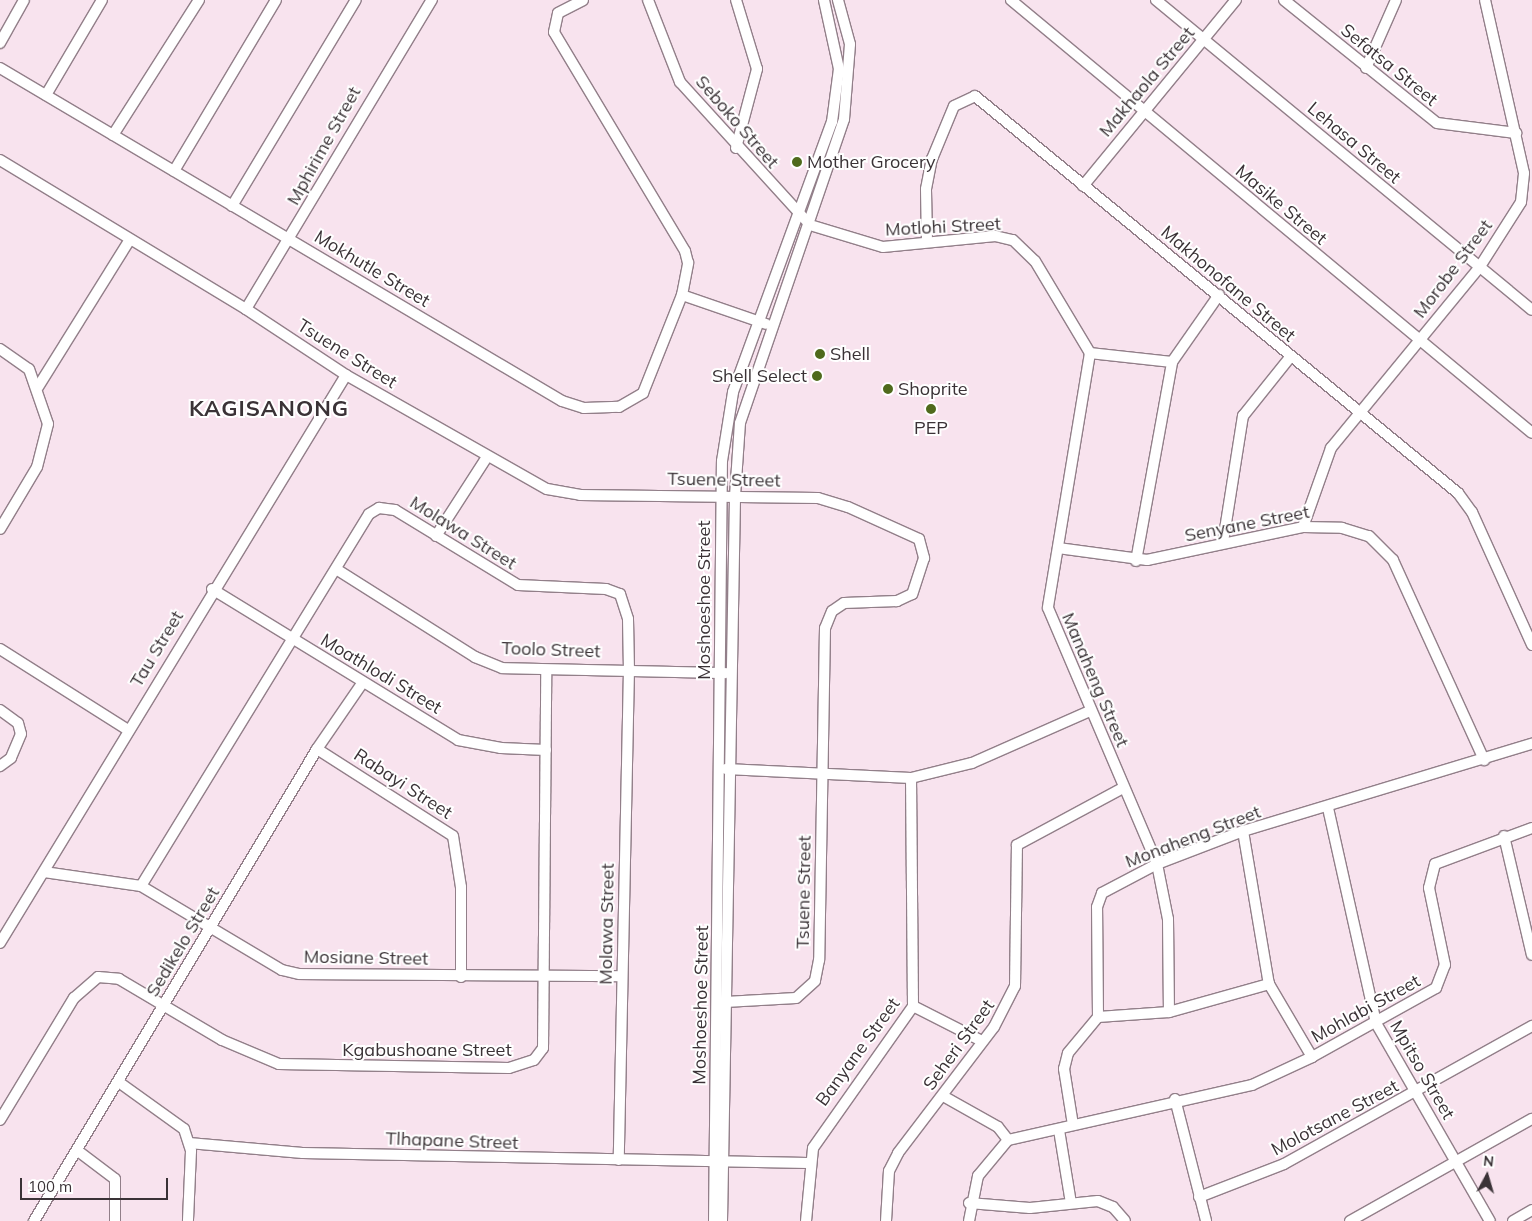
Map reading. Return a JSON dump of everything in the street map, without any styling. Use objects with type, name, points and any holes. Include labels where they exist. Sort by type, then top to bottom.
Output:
[{"type":"street","points":[[0,42],[24,0]]},
{"type":"street","points":[[46,95],[102,0]]},
{"type":"street","points":[[113,135],[199,0]]},
{"type":"street","points":[[174,171],[276,0]]},
{"type":"street","points":[[232,206],[356,0]]},
{"type":"street","name":"Mphirime Street","points":[[246,308],[290,240],[375,88],[432,0]]},
{"type":"street","name":"Mokhutle Street","points":[[0,68],[562,401],[584,408],[619,407],[643,394],[682,295],[688,274],[685,251],[554,32],[558,13],[583,0]]},
{"type":"street","name":"Seboko Street","points":[[648,0],[680,82],[736,148],[810,225]]},
{"type":"street","points":[[736,0],[757,69],[736,148]]},
{"type":"street","name":"Moshoeshoe Street","points":[[722,1221],[720,1160],[720,496],[728,407],[799,214],[838,91],[837,49],[824,0]]},
{"type":"street","name":"Moshoeshoe Street","points":[[714,1221],[720,1160],[731,770],[735,496],[740,423],[810,225],[849,92],[850,44],[838,0]]},
{"type":"street","name":"Masike Street","points":[[1011,0],[1143,112],[1532,433]]},
{"type":"street","name":"Lehasa Street","points":[[1156,0],[1532,310]]},
{"type":"street","name":"Makhaola Street","points":[[1083,186],[1236,0]]},
{"type":"street","name":"Sefatsa Street","points":[[1284,0],[1366,68],[1437,123],[1516,133]]},
{"type":"street","points":[[1366,68],[1396,0]]},
{"type":"street","name":"Morobe Street","points":[[1303,528],[1324,463],[1360,415],[1479,268],[1523,195],[1524,173],[1485,0]]},
{"type":"street","name":"Makhonofane Street","points":[[928,242],[926,188],[932,159],[945,121],[967,97],[978,98],[1465,500],[1532,645]]},
{"type":"street","name":"Tsuene Street","points":[[0,160],[246,308],[346,375],[528,481],[561,493],[818,498],[848,507],[923,544],[924,558],[912,594],[897,601],[852,600],[832,611],[827,619],[819,960],[815,981],[796,998],[725,1002]]},
{"type":"street","name":"Motlohi Street","points":[[810,225],[875,247],[995,236],[1019,244],[1035,261],[1090,353]]},
{"type":"street","points":[[38,387],[130,239]]},
{"type":"street","points":[[682,295],[774,326]]},
{"type":"street","points":[[1136,561],[1172,362],[1219,295]]},
{"type":"street","points":[[0,348],[29,369],[38,387],[48,424],[45,446],[0,529]]},
{"type":"street","points":[[1090,353],[1172,362]]},
{"type":"street","name":"Manaheng Street","points":[[1090,353],[1048,608],[1090,711],[1157,864],[1168,926],[1169,1012]]},
{"type":"street","points":[[1223,542],[1243,416],[1291,356]]},
{"type":"street","name":"Tau Street","points":[[0,943],[212,589],[346,375]]},
{"type":"street","points":[[436,536],[487,457]]},
{"type":"street","name":"Molawa Street","points":[[141,886],[369,514],[379,508],[395,510],[518,586],[606,589],[620,594],[628,619],[628,669],[619,1160]]},
{"type":"street","name":"Senyane Street","points":[[1058,548],[1136,561],[1223,542],[1303,528],[1355,530],[1369,536],[1394,560],[1484,760]]},
{"type":"street","name":"Toolo Street","points":[[336,569],[475,657],[502,668],[546,670],[628,669],[732,673]]},
{"type":"street","name":"Moathlodi Street","points":[[212,589],[293,640],[470,744],[546,750]]},
{"type":"street","points":[[0,649],[128,730]]},
{"type":"street","name":"Kgabushoane Street","points":[[0,1120],[74,998],[98,977],[119,979],[222,1040],[279,1064],[509,1068],[526,1065],[543,1048],[542,976],[546,670]]},
{"type":"street","name":"Sedikelo Street","points":[[34,1221],[120,1083],[163,1005],[317,749],[363,682]]},
{"type":"street","points":[[0,710],[18,723],[21,734],[10,758],[0,766]]},
{"type":"street","points":[[720,768],[731,770],[823,771],[911,778],[972,763],[1090,711]]},
{"type":"street","name":"Monaheng Street","points":[[1098,1017],[1099,899],[1109,888],[1157,864],[1244,832],[1328,808],[1532,744]]},
{"type":"street","name":"Rabayi Street","points":[[317,749],[453,836],[461,887],[461,977]]},
{"type":"street","name":"Banyane Street","points":[[806,1221],[808,1163],[826,1123],[913,1006],[911,778]]},
{"type":"street","name":"Seheri Street","points":[[886,1221],[893,1161],[943,1096],[980,1040],[1005,1012],[1015,986],[1017,845],[1123,788]]},
{"type":"street","name":"Mpitso Street","points":[[1328,808],[1376,1023],[1490,1221]]},
{"type":"street","name":"Mohlabi Street","points":[[1008,1140],[1059,1130],[1175,1099],[1252,1084],[1312,1057],[1436,988],[1442,978],[1444,952],[1429,888],[1435,864],[1504,836],[1532,828]]},
{"type":"street","points":[[1244,832],[1269,984],[1312,1057]]},
{"type":"street","points":[[1504,836],[1532,955]]},
{"type":"street","name":"Mosiane Street","points":[[44,872],[141,886],[282,970],[300,974],[461,977],[622,976]]},
{"type":"street","points":[[1073,1125],[1064,1084],[1066,1061],[1098,1017],[1169,1012],[1269,984]]},
{"type":"street","points":[[913,1006],[980,1040]]},
{"type":"street","name":"Molotsane Street","points":[[1199,1197],[1284,1164],[1416,1093],[1532,1026]]},
{"type":"street","points":[[120,1083],[184,1129],[189,1143],[188,1221]]},
{"type":"street","points":[[943,1096],[998,1127],[1008,1140],[978,1176],[970,1203],[969,1221]]},
{"type":"street","points":[[1175,1099],[1206,1221]]},
{"type":"street","points":[[1350,1221],[1532,1119]]},
{"type":"street","points":[[1059,1130],[1071,1203]]},
{"type":"street","name":"Tlhapane Street","points":[[189,1143],[303,1153],[808,1163]]},
{"type":"street","points":[[78,1151],[115,1179],[115,1221]]},
{"type":"street","points":[[970,1203],[1030,1208],[1071,1203],[1104,1203],[1125,1221]]},
{"type":"street","points":[[1513,1221],[1532,1210]]},
{"type":"place","name":"Mother Grocery","points":[[797,162]]},
{"type":"place","name":"Shell","points":[[820,354]]},
{"type":"place","name":"Shell Select","points":[[817,376]]},
{"type":"place","name":"Shoprite","points":[[888,389]]},
{"type":"place","name":"PEP","points":[[931,409]]},
{"type":"district","name":"KAGISANONG","points":[[269,409]]}]
